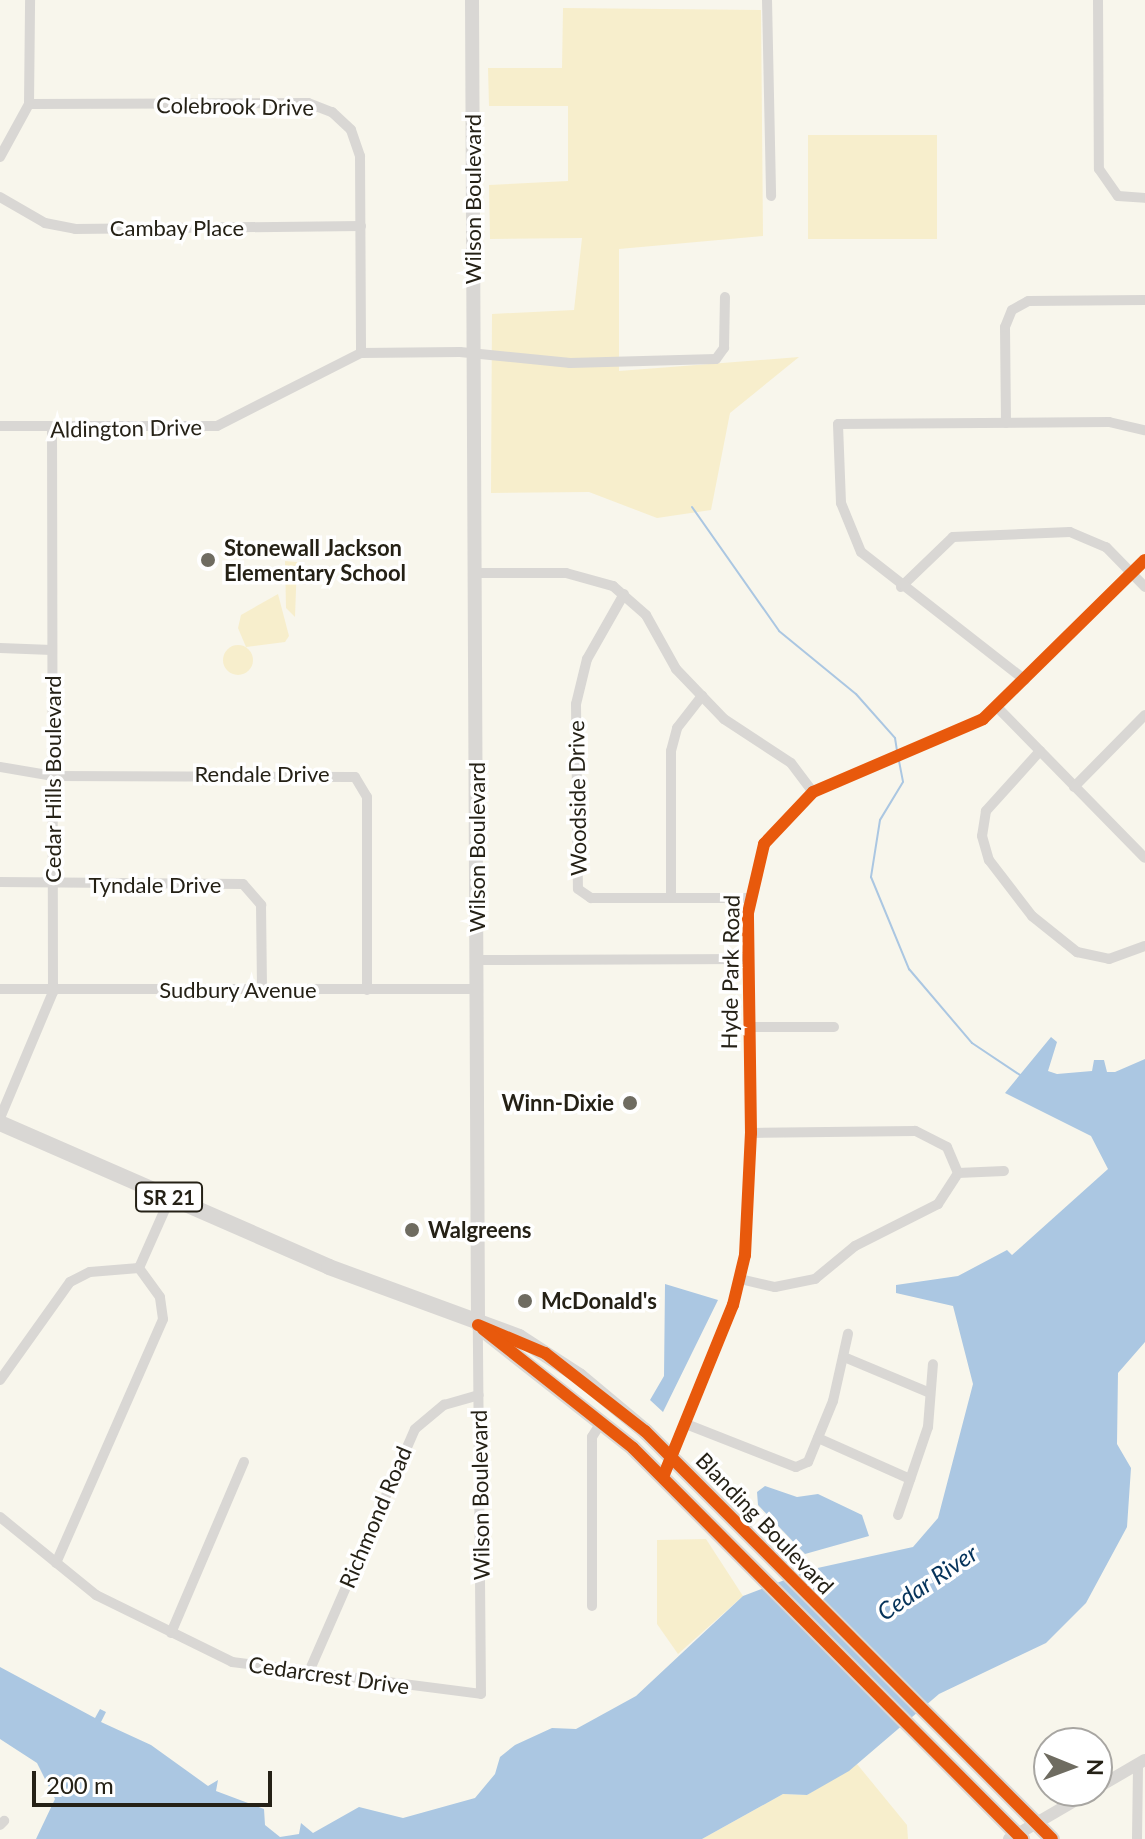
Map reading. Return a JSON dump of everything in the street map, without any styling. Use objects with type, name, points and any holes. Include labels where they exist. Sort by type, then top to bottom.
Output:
[{"type":"main road","name":"Wilson Boulevard","points":[[472,0],[478,1325]]},
{"type":"main road","name":"Blanding Boulevard","points":[[0,1120],[170,1198],[478,1325],[519,1337],[557,1360],[672,1457],[926,1716],[1052,1839]]},
{"type":"main road","name":"Blanding Boulevard","points":[[478,1325],[602,1421],[663,1477],[1016,1837]]},
{"type":"street","points":[[0,157],[29,104],[30,0]]},
{"type":"street","points":[[767,0],[771,196]]},
{"type":"street","points":[[1098,0],[1099,169],[1118,196],[1145,198]]},
{"type":"street","name":"Colebrook Drive","points":[[29,104],[321,106],[342,119],[357,143],[361,226],[361,353]]},
{"type":"street","name":"Cambay Place","points":[[0,197],[45,223],[75,229],[361,226]]},
{"type":"street","name":"Aldington Drive","points":[[0,426],[52,429],[217,426],[361,353],[474,354],[570,363],[716,359],[724,348],[725,297]]},
{"type":"street","points":[[1006,423],[1005,327],[1012,310],[1028,301],[1145,300]]},
{"type":"street","points":[[1025,680],[972,633],[901,587],[861,552],[845,519],[838,424],[1109,422],[1145,430]]},
{"type":"street","name":"Cedar Hills Boulevard","points":[[0,1120],[53,992],[52,429]]},
{"type":"street","points":[[901,587],[940,544],[973,532],[1080,534],[1106,547],[1145,587]]},
{"type":"street","name":"Hyde Park Road","points":[[663,1477],[740,1279],[751,1133],[749,898],[773,829],[813,792],[921,747],[997,707],[1145,560]]},
{"type":"street","points":[[475,573],[578,575],[624,594],[702,696],[739,731],[791,763],[813,792]]},
{"type":"street","name":"Woodside Drive","points":[[624,594],[592,647],[578,694],[576,882],[591,898],[749,898]]},
{"type":"street","points":[[0,648],[52,650]]},
{"type":"street","points":[[671,897],[671,751],[677,728],[702,696]]},
{"type":"street","points":[[997,707],[1145,858]]},
{"type":"street","points":[[1074,787],[1145,715]]},
{"type":"street","points":[[1040,751],[986,811],[982,836],[989,860],[1032,916],[1077,952],[1109,959],[1145,946]]},
{"type":"street","name":"Rendale Drive","points":[[0,767],[53,776],[355,777],[367,797],[367,990]]},
{"type":"street","name":"Tyndale Drive","points":[[0,882],[251,887],[261,905],[262,990]]},
{"type":"street","points":[[477,960],[748,959]]},
{"type":"street","name":"Sudbury Avenue","points":[[0,989],[53,992],[477,989]]},
{"type":"street","points":[[749,1027],[834,1027]]},
{"type":"street","points":[[751,1133],[915,1131],[947,1147],[958,1173]]},
{"type":"street","points":[[958,1173],[1004,1171]]},
{"type":"street","points":[[740,1279],[775,1287],[815,1279],[855,1246],[938,1204],[958,1173]]},
{"type":"street","points":[[139,1268],[170,1198]]},
{"type":"street","points":[[0,1380],[70,1282],[90,1272],[139,1268]]},
{"type":"street","points":[[56,1563],[163,1319],[160,1297],[139,1268]]},
{"type":"street","name":"Wilson Boulevard","points":[[478,1325],[481,1694]]},
{"type":"street","points":[[686,1424],[796,1467],[808,1462],[844,1357],[848,1334]]},
{"type":"street","points":[[844,1357],[930,1393]]},
{"type":"street","points":[[898,1515],[928,1427],[933,1364]]},
{"type":"street","name":"Richmond Road","points":[[308,1674],[415,1429],[444,1405],[479,1395]]},
{"type":"street","points":[[592,1606],[592,1437],[602,1421]]},
{"type":"street","points":[[818,1438],[910,1479]]},
{"type":"street","points":[[171,1633],[244,1462]]},
{"type":"street","name":"Cedarcrest Drive","points":[[0,1517],[96,1595],[232,1662],[481,1694]]},
{"type":"street","points":[[1016,1837],[1034,1823],[1142,1763]]},
{"type":"street","points":[[1137,1839],[1142,1763]]},
{"type":"shaded area","points":[[563,8],[761,10],[763,236],[619,249],[619,371],[799,357],[730,413],[711,510],[657,518],[589,492],[491,493],[492,314],[574,310],[582,238],[490,239],[489,185],[568,181],[568,106],[489,106],[488,68],[562,68]]},
{"type":"shaded area","points":[[808,135],[937,135],[937,239],[808,239]]},
{"type":"shaded area","points":[[285,561],[297,562],[295,617],[286,608]]},
{"type":"shaded area","points":[[278,594],[289,636],[285,642],[246,647],[238,628],[241,615]]},
{"type":"shaded area","points":[[238,645],[249,649],[253,660],[249,671],[238,675],[227,671],[223,660],[227,649]]},
{"type":"shaded area","points":[[706,1539],[743,1596],[678,1654],[657,1624],[657,1540]]},
{"type":"shaded area","points":[[857,1764],[907,1825],[908,1839],[702,1839],[783,1794],[807,1795]]},
{"type":"water","name":"Cedar River","points":[[1051,1037],[1057,1042],[1048,1071],[1057,1074],[1092,1071],[1094,1060],[1104,1060],[1107,1072],[1115,1072],[1145,1059],[1145,1342],[1118,1373],[1117,1444],[1131,1468],[1127,1527],[1086,1603],[1046,1643],[939,1694],[849,1771],[807,1795],[783,1794],[702,1839],[36,1839],[55,1799],[37,1763],[0,1739],[0,1667],[95,1718],[100,1709],[106,1712],[101,1722],[151,1745],[208,1786],[218,1780],[216,1791],[264,1809],[265,1825],[280,1837],[299,1834],[301,1823],[313,1833],[359,1807],[403,1818],[475,1798],[495,1774],[500,1757],[515,1745],[552,1728],[576,1729],[636,1696],[743,1596],[813,1569],[913,1547],[938,1518],[973,1384],[953,1306],[896,1293],[896,1285],[958,1276],[1007,1250],[1012,1255],[1108,1169],[1091,1136],[1005,1093]]},
{"type":"water","points":[[665,1284],[718,1300],[663,1412],[650,1400],[664,1376]]},
{"type":"water","points":[[765,1486],[797,1497],[818,1494],[862,1515],[869,1536],[805,1554],[758,1505],[757,1492]]},
{"type":"waterway","points":[[692,507],[779,631],[856,694],[895,738],[897,751]]},
{"type":"waterway","points":[[899,761],[903,782],[880,820],[871,877],[909,969],[972,1043],[1020,1075]]},
{"type":"cycle path","points":[[663,1477],[733,1305],[745,1255],[751,1133],[748,913],[764,844],[813,792],[983,719],[1145,560]]},
{"type":"cycle path","points":[[478,1325],[545,1353],[645,1431],[1052,1839]]},
{"type":"cycle path","points":[[483,1329],[633,1448],[1022,1839]]},
{"type":"place","name":"Stonewall Jackson Elementary School","points":[[208,560]]},
{"type":"place","name":"Winn-Dixie","points":[[630,1103]]},
{"type":"place","name":"Walgreens","points":[[412,1230]]},
{"type":"place","name":"McDonald's","points":[[525,1301]]}]
